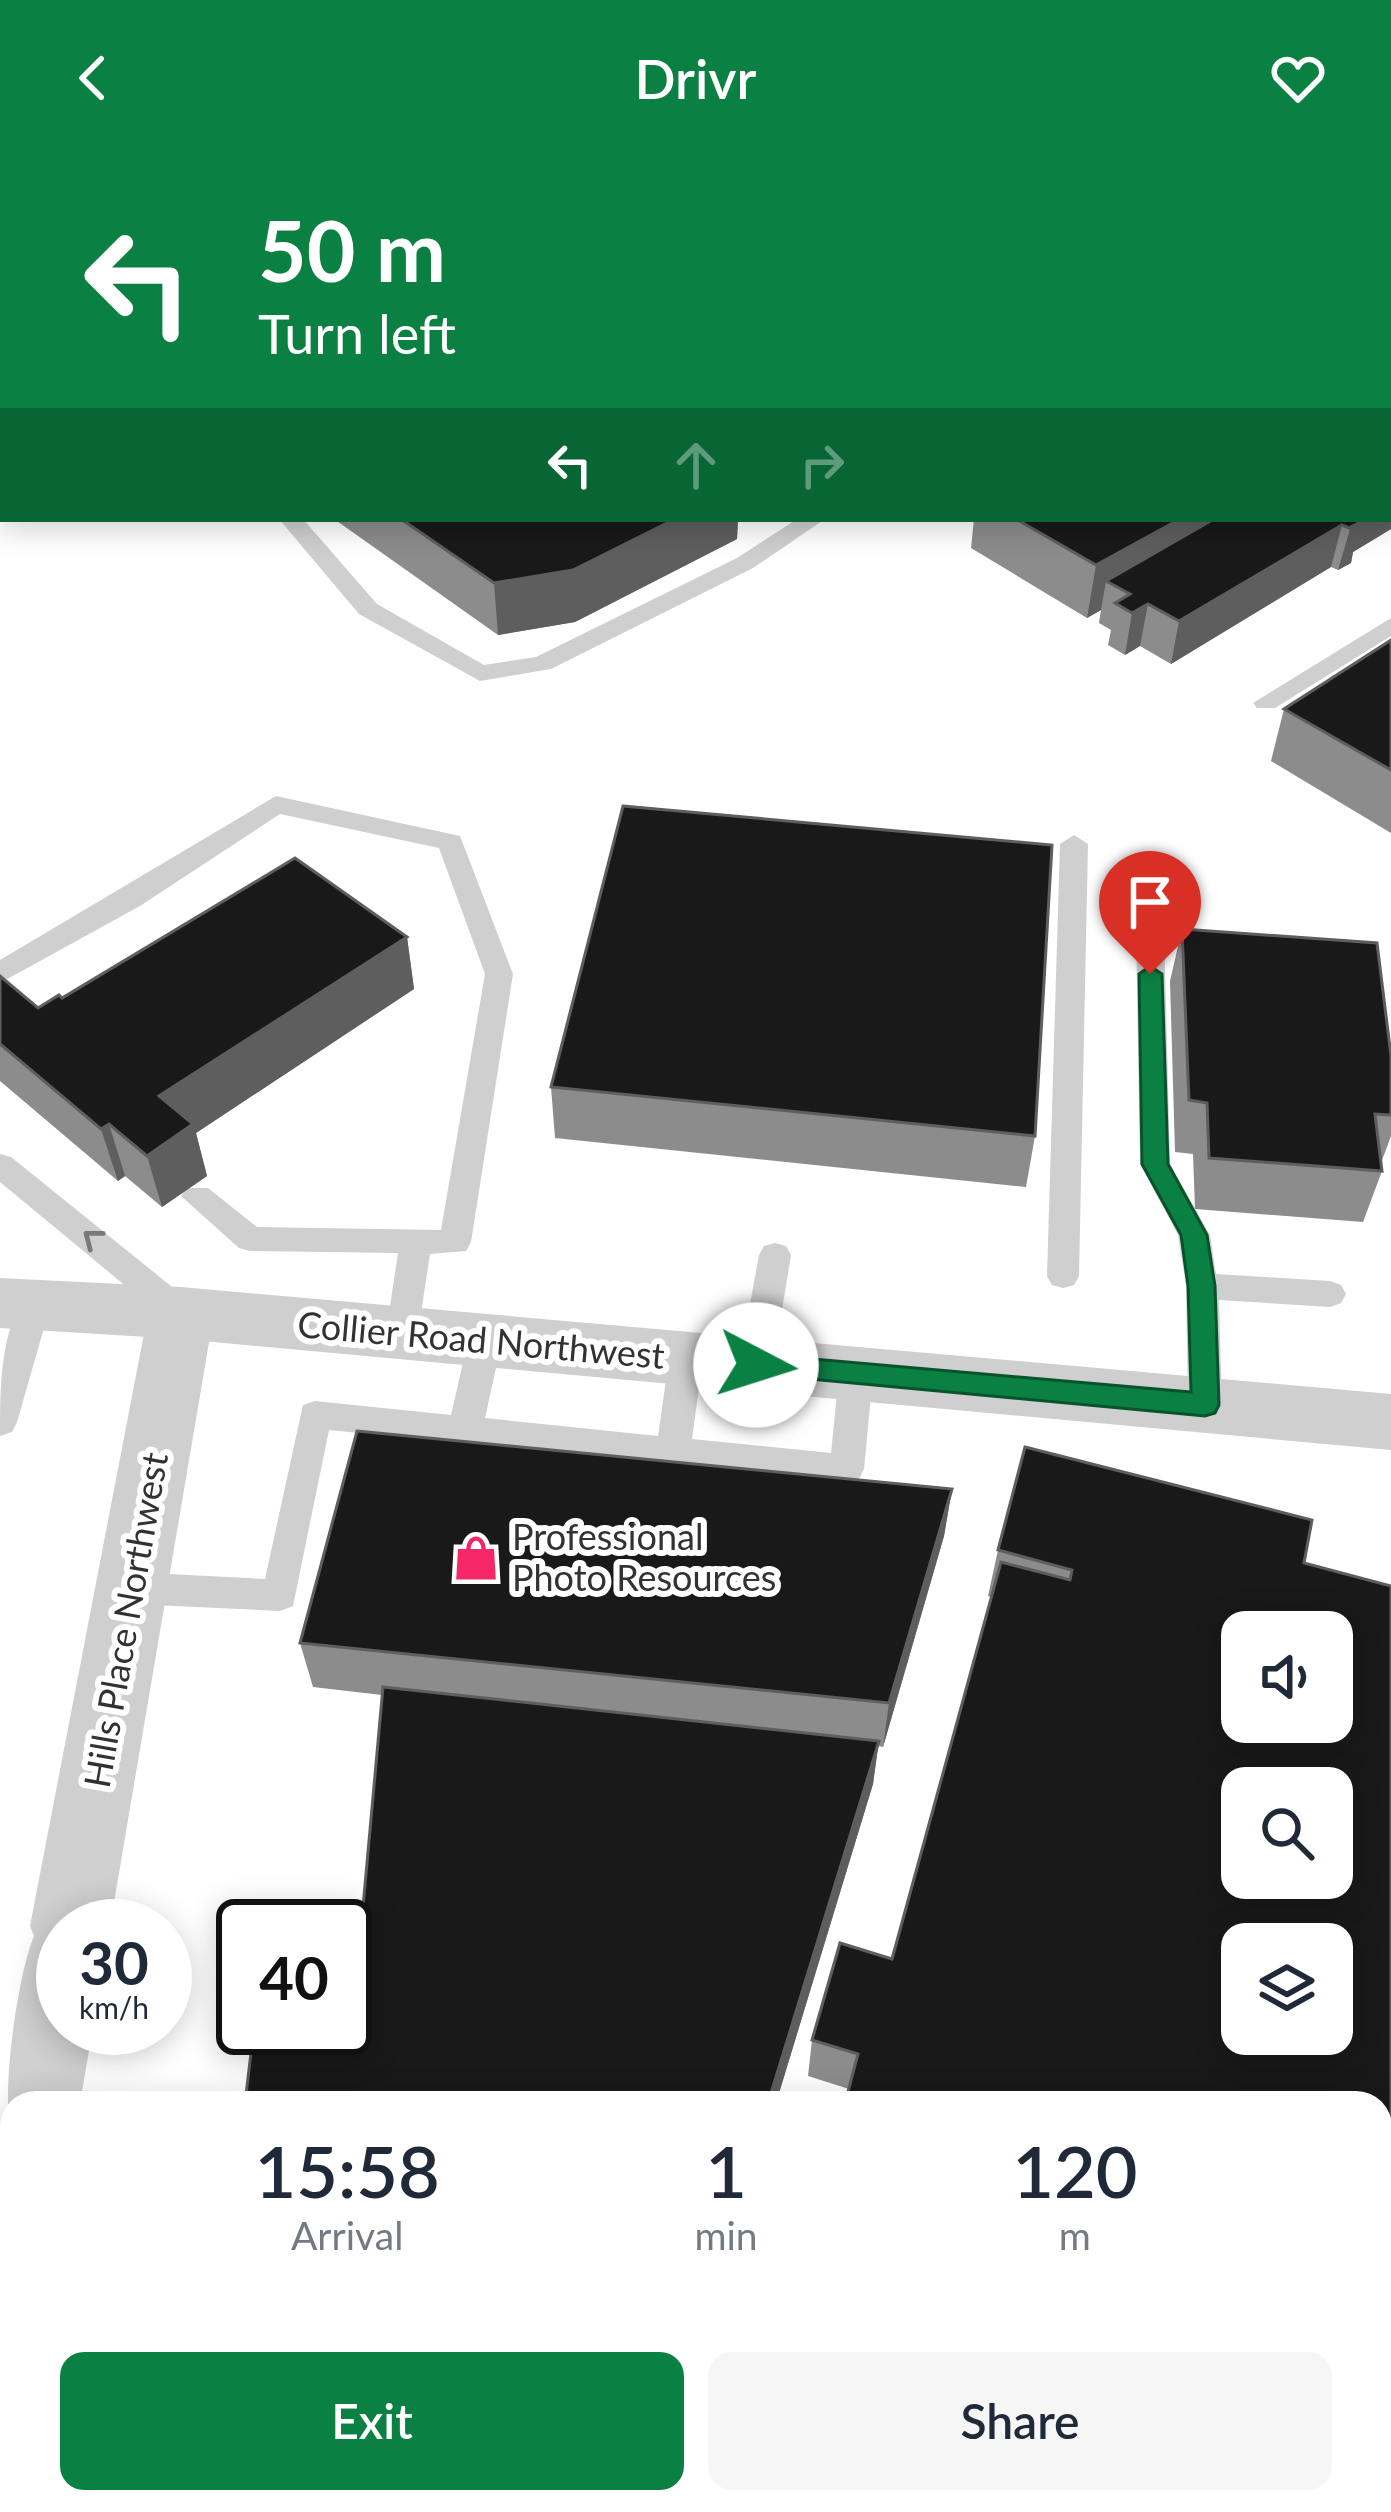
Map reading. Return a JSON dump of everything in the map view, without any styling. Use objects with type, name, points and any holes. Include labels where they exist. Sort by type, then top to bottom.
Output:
[{"type":"street","name":"Collier Road Northwest","points":[[17,1305],[181,1313],[1391,1422]]},
{"type":"street","name":"Hills Place Northwest","points":[[75,1899],[181,1313]]},
{"type":"street","points":[[26,2091],[36,2055]]},
{"type":"lane","points":[[294,522],[368,609],[480,673],[542,664],[745,563],[808,522]]},
{"type":"lane","points":[[1266,703],[1391,625]]},
{"type":"lane","points":[[0,973],[130,899],[276,805],[450,842],[499,974],[455,1242],[250,1239],[197,1196]]},
{"type":"lane","points":[[1063,1276],[1073,844]]},
{"type":"lane","points":[[1150,927],[1155,1164],[1194,1235],[1202,1286],[1205,1405]]},
{"type":"lane","points":[[0,1166],[181,1313]]},
{"type":"lane","points":[[402,1333],[416,1242]]},
{"type":"lane","points":[[756,1365],[775,1255]]},
{"type":"lane","points":[[1202,1286],[1330,1294]]},
{"type":"lane","points":[[0,1422],[17,1305]]},
{"type":"lane","points":[[465,1430],[485,1341]]},
{"type":"lane","points":[[673,1451],[686,1359]]},
{"type":"lane","points":[[131,1588],[280,1594],[315,1415],[847,1469],[856,1374]]},
{"type":"building","points":[[405,522],[669,522],[573,570],[494,583]]},
{"type":"building","points":[[1021,522],[1175,522],[1096,565]]},
{"type":"building","points":[[1209,522],[1360,522],[1349,528],[1342,525],[1179,621],[1148,604],[1132,613],[1115,603],[1130,594],[1106,581]]},
{"type":"building","points":[[1391,640],[1391,770],[1284,709]]},
{"type":"building","points":[[623,806],[1052,845],[1035,1136],[551,1087]]},
{"type":"building","points":[[295,858],[407,937],[159,1096],[193,1124],[147,1156],[109,1124],[101,1129],[0,1044],[0,976],[38,1008]]},
{"type":"building","points":[[1182,929],[1377,943],[1391,1056],[1391,1115],[1375,1114],[1382,1171],[1209,1158],[1207,1103],[1189,1100]]},
{"type":"building","points":[[357,1431],[952,1489],[889,1703],[300,1643]]},
{"type":"building","points":[[1025,1447],[1312,1520],[1304,1563],[1391,1586],[1391,2091],[848,2091],[858,2054],[812,2040],[840,1943],[892,1959],[1001,1562],[1070,1580],[1072,1570],[998,1550]]},
{"type":"building","points":[[383,1687],[879,1741],[772,2091],[246,2091],[251,2055],[372,2055],[372,1899],[364,1899]]},
{"type":"place","name":"Professional Photo Resources","points":[[476,1558]]},
{"type":"route","points":[[756,1365],[1205,1405],[1202,1286],[1194,1235],[1155,1164],[1150,974]]}]
